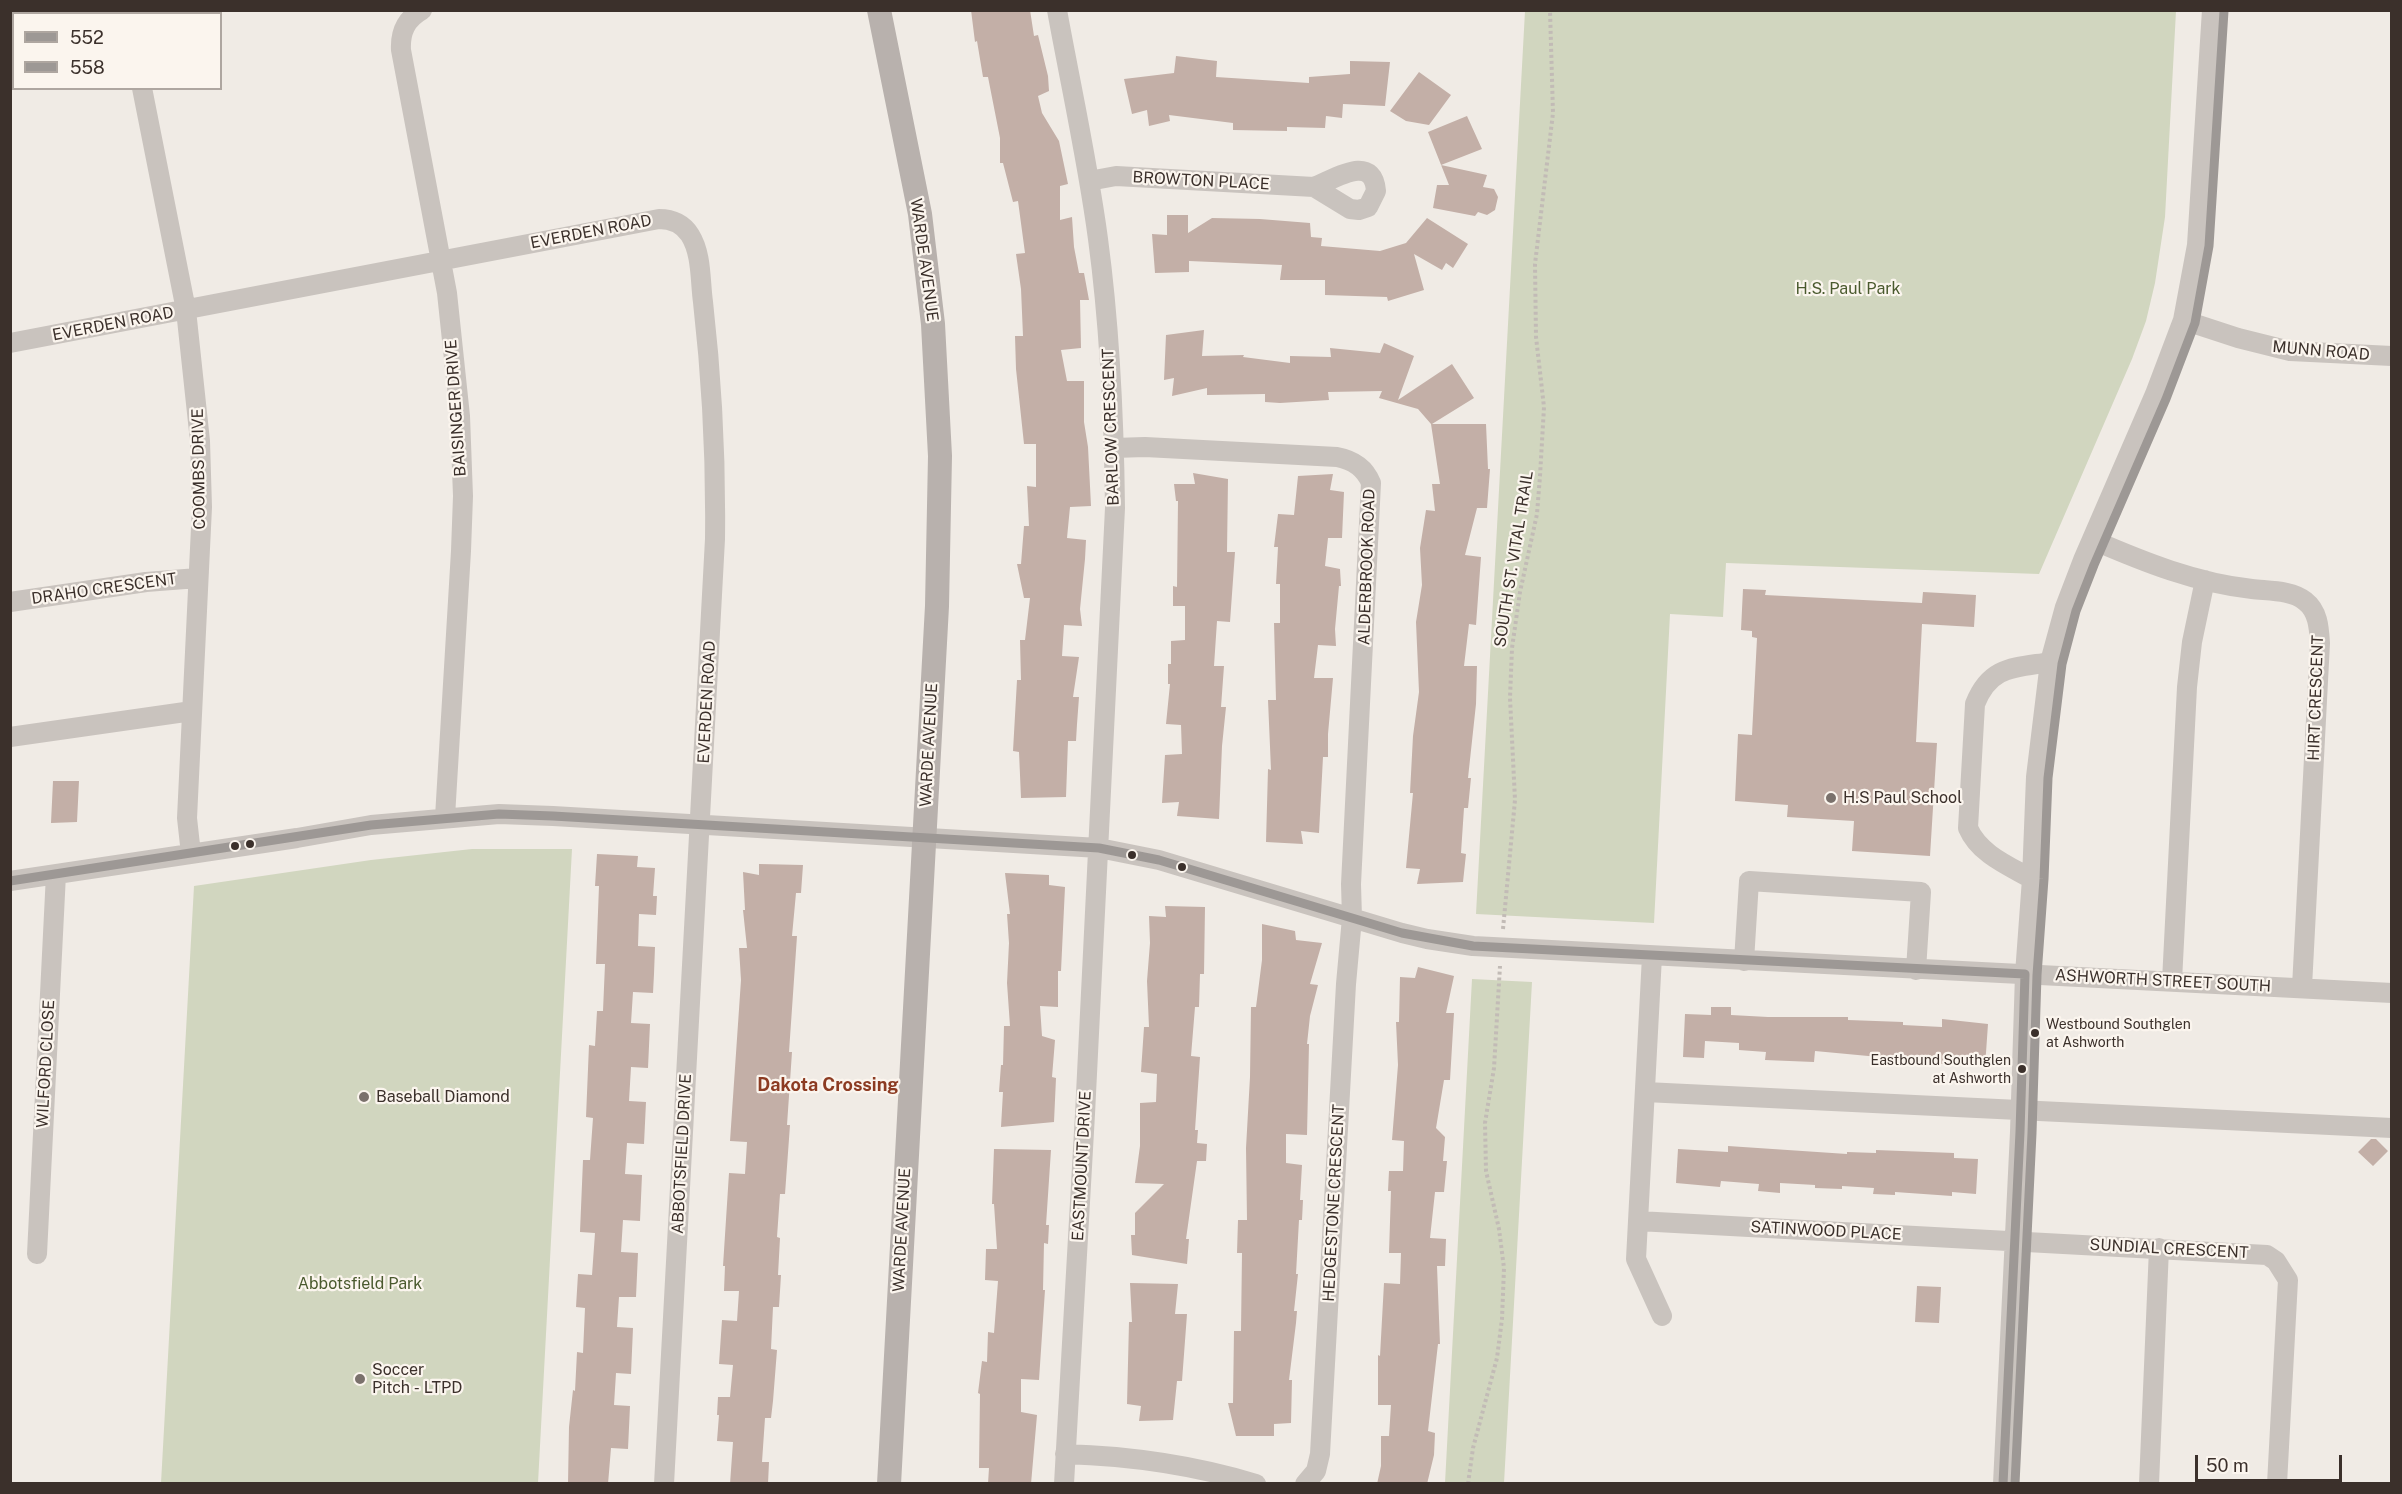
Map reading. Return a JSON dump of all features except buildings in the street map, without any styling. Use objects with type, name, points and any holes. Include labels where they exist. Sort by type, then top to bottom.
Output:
[{"type":"main road","name":"WARDE AVENUE","points":[[879,10],[920,214],[933,324],[938,392],[940,538],[889,1484]]},
{"type":"street","points":[[20,10],[99,10]]},
{"type":"street","name":"BAISINGER DRIVE","points":[[422,10],[409,20],[400,39],[447,293],[460,416],[463,496],[445,818]]},
{"type":"street","name":"BARLOW CRESCENT","points":[[1057,10],[1098,241],[1107,328],[1114,448],[1114,553],[1099,848]]},
{"type":"street","points":[[2003,1484],[2025,974],[2036,777],[2050,662],[2065,607],[2083,560],[2155,394],[2182,320],[2197,245],[2212,10]]},
{"type":"street","name":"COOMBS DRIVE","points":[[142,90],[186,310],[200,441],[202,507],[187,818],[191,854]]},
{"type":"street","name":"BROWTON PLACE","points":[[1089,181],[1116,176],[1314,187]]},
{"type":"street","name":"EVERDEN ROAD","points":[[10,343],[659,219],[674,221],[681,225],[689,233],[695,245],[708,345],[716,480],[700,824]]},
{"type":"street","name":"MUNN ROAD","points":[[2182,320],[2238,338],[2290,351],[2391,356]]},
{"type":"street","name":"ALDERBROOK ROAD","points":[[1114,448],[1145,447],[1337,457],[1354,462],[1369,478],[1372,495],[1351,884],[1352,918]]},
{"type":"street","name":"HIRT CRESCENT","points":[[2093,540],[2145,562],[2205,580],[2297,595],[2312,608],[2319,629],[2302,987]]},
{"type":"street","name":"DRAHO CRESCENT","points":[[10,602],[146,582],[198,578]]},
{"type":"street","points":[[2172,981],[2185,708],[2192,642],[2205,580]]},
{"type":"street","points":[[2032,879],[1999,861],[1980,846],[1968,828],[1975,704],[1981,688],[1992,676],[2015,668],[2050,662]]},
{"type":"street","points":[[10,737],[192,711]]},
{"type":"street","name":"ASHWORTH STREET SOUTH","points":[[10,881],[371,825],[499,814],[923,836],[1099,848],[1159,860],[1402,933],[1452,943],[1744,961],[2391,993]]},
{"type":"street","name":"ABBOTSFIELD DRIVE","points":[[664,1484],[700,824]]},
{"type":"street","name":"EASTMOUNT DRIVE","points":[[1064,1484],[1099,848]]},
{"type":"street","name":"WILFORD CLOSE","points":[[37,1254],[56,874]]},
{"type":"street","points":[[1744,961],[1749,881],[1921,892],[1916,970]]},
{"type":"street","name":"HEDGESTONE CRESCENT","points":[[1305,1484],[1316,1471],[1320,1454],[1345,996],[1352,918]]},
{"type":"street","points":[[1652,956],[1636,1259],[1662,1316]]},
{"type":"street","points":[[1645,1092],[2391,1128]]},
{"type":"street","name":"SATINWOOD PLACE","points":[[1638,1221],[2014,1240]]},
{"type":"street","name":"SUNDIAL CRESCENT","points":[[2014,1240],[2267,1255],[2276,1261],[2288,1280],[2277,1484]]},
{"type":"street","points":[[2149,1484],[2159,1248]]},
{"type":"street","points":[[1065,1454],[1157,1462],[1217,1473],[1256,1484]]},
{"type":"path","name":"SOUTH ST. VITAL TRAIL","points":[[1502,932],[1515,800],[1510,698],[1512,648],[1520,592],[1537,514],[1543,430],[1544,407],[1536,337],[1535,264],[1553,113],[1550,10]]},
{"type":"path","points":[[1468,1484],[1473,1448],[1497,1358],[1502,1318],[1504,1268],[1499,1229],[1486,1171],[1485,1123],[1494,1068],[1500,963]]},
{"type":"green space","name":"H.S. Paul Park","points":[[1525,11],[2176,11],[2165,217],[2155,283],[2146,321],[2132,359],[2039,574],[1726,563],[1723,617],[1670,614],[1654,923],[1476,914]]},
{"type":"green space","name":"Abbotsfield Park","points":[[472,849],[572,849],[538,1483],[161,1483],[194,886],[371,860]]},
{"type":"green space","points":[[1472,979],[1532,982],[1504,1483],[1445,1483]]},
{"type":"transit line","name":"558","points":[[2015,1484],[2048,778],[2062,664],[2076,611],[2166,399],[2195,323],[2209,246],[2224,11]]},
{"type":"transit line","name":"552","points":[[10,881],[371,825],[499,814],[553,816],[1099,848],[1159,860],[1402,933],[1473,946],[2025,974]]},
{"type":"transit line","name":"552","points":[[2003,1484],[2020,1132],[2025,974]]},
{"type":"place","name":"H.S Paul School","points":[[1831,798]]},
{"type":"place","name":"Westbound Southglen at Ashworth","points":[[2035,1033]]},
{"type":"place","name":"Eastbound Southglen at Ashworth","points":[[2022,1069]]},
{"type":"place","name":"Baseball Diamond","points":[[364,1097]]},
{"type":"place","name":"Soccer Pitch - LTPD","points":[[360,1379]]},
{"type":"district","name":"Dakota Crossing","points":[[828,1085]]}]
